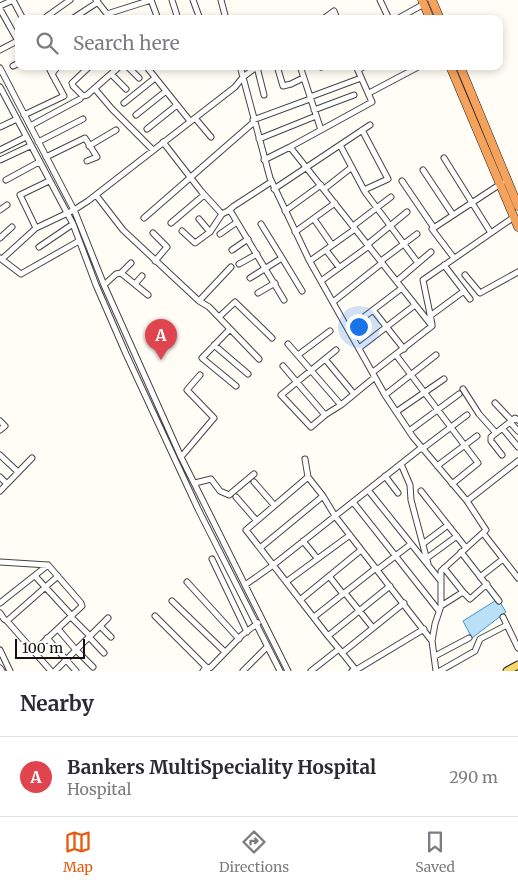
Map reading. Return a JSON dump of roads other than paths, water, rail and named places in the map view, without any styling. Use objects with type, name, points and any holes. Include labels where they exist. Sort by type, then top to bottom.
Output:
[{"type":"highway","points":[[432,0],[438,15]]},
{"type":"highway","points":[[423,2],[428,15]]},
{"type":"highway","points":[[452,70],[504,182],[518,206]]},
{"type":"highway","points":[[462,70],[504,182],[518,227]]},
{"type":"main road","points":[[507,671],[518,665]]},
{"type":"street","points":[[15,36],[0,8],[13,0],[21,15]]},
{"type":"street","points":[[49,15],[70,0]]},
{"type":"street","points":[[78,15],[97,1],[107,14],[151,0],[156,15]]},
{"type":"street","points":[[172,0],[177,15]]},
{"type":"street","points":[[193,0],[199,15]]},
{"type":"street","points":[[380,0],[387,15]]},
{"type":"street","points":[[223,1],[225,15]]},
{"type":"street","points":[[403,15],[423,2]]},
{"type":"street","points":[[0,50],[15,42]]},
{"type":"street","points":[[0,68],[74,210],[104,285],[181,457],[288,671]]},
{"type":"street","points":[[24,115],[64,96],[50,70]]},
{"type":"street","points":[[52,74],[55,70]]},
{"type":"street","points":[[86,70],[72,84],[84,96],[87,96],[116,70]]},
{"type":"street","points":[[131,70],[139,78]]},
{"type":"street","points":[[149,70],[177,105],[211,137]]},
{"type":"street","points":[[241,70],[264,160],[274,189],[294,232],[385,395],[421,449],[467,501],[486,530],[441,571],[440,608],[432,641],[438,671],[475,651],[480,639],[507,625]]},
{"type":"street","points":[[79,241],[21,274],[1,259],[36,228],[74,210],[96,195],[235,87],[243,77],[253,70]]},
{"type":"street","points":[[258,70],[264,95]]},
{"type":"street","points":[[277,70],[283,86],[303,78]]},
{"type":"street","points":[[301,70],[321,130]]},
{"type":"street","points":[[264,160],[372,102],[358,70]]},
{"type":"street","points":[[369,93],[412,70]]},
{"type":"street","points":[[111,74],[126,89]]},
{"type":"street","points":[[124,103],[155,78]]},
{"type":"street","points":[[144,218],[254,121],[362,78]]},
{"type":"street","points":[[0,87],[2,95],[68,213],[126,354],[197,506],[280,671]]},
{"type":"street","points":[[95,89],[153,150]]},
{"type":"street","points":[[136,115],[166,91]]},
{"type":"street","points":[[314,110],[354,95]]},
{"type":"street","points":[[30,126],[80,99]]},
{"type":"street","points":[[147,129],[177,105]]},
{"type":"street","points":[[259,139],[293,127],[316,116]]},
{"type":"street","points":[[0,127],[17,119]]},
{"type":"street","points":[[38,142],[83,119]]},
{"type":"street","points":[[274,189],[370,125]]},
{"type":"street","points":[[89,146],[116,130]]},
{"type":"street","points":[[362,130],[388,179],[364,190]]},
{"type":"street","points":[[0,150],[26,137]]},
{"type":"street","points":[[46,157],[84,138],[97,157],[87,161]]},
{"type":"street","points":[[163,142],[204,195],[222,214]]},
{"type":"street","points":[[340,145],[364,190],[418,263]]},
{"type":"street","points":[[0,160],[30,146]]},
{"type":"street","points":[[290,147],[432,326]]},
{"type":"street","points":[[444,158],[491,233]]},
{"type":"street","points":[[6,180],[39,162]]},
{"type":"street","points":[[285,211],[352,167]]},
{"type":"street","points":[[423,170],[453,215]]},
{"type":"street","points":[[36,228],[20,195],[49,181]]},
{"type":"street","points":[[402,181],[434,228],[432,229],[454,258]]},
{"type":"street","points":[[182,231],[194,243],[210,232],[222,214],[272,182]]},
{"type":"street","points":[[434,228],[504,182]]},
{"type":"street","points":[[96,195],[123,230],[199,302],[209,307],[260,359]]},
{"type":"street","points":[[171,222],[204,195]]},
{"type":"street","points":[[310,262],[391,197]]},
{"type":"street","points":[[294,232],[335,203]]},
{"type":"street","points":[[0,210],[7,204]]},
{"type":"street","points":[[228,211],[231,212],[248,239],[284,300]]},
{"type":"street","points":[[321,281],[407,212]]},
{"type":"street","points":[[432,326],[423,280],[514,217]]},
{"type":"street","points":[[199,219],[210,232]]},
{"type":"street","points":[[314,219],[332,245]]},
{"type":"street","points":[[220,234],[237,222]]},
{"type":"street","points":[[39,247],[73,224]]},
{"type":"street","points":[[261,224],[302,291]]},
{"type":"street","points":[[0,238],[12,227]]},
{"type":"street","points":[[153,232],[167,247],[155,261]]},
{"type":"street","points":[[333,302],[417,234]]},
{"type":"street","points":[[232,250],[248,239]]},
{"type":"street","points":[[326,250],[339,267]]},
{"type":"street","points":[[396,281],[432,252]]},
{"type":"street","points":[[239,264],[257,254]]},
{"type":"street","points":[[250,278],[282,258]]},
{"type":"street","points":[[104,285],[116,274],[122,273],[131,263]]},
{"type":"street","points":[[444,265],[470,299]]},
{"type":"street","points":[[199,302],[231,267]]},
{"type":"street","points":[[465,275],[480,293],[518,272]]},
{"type":"street","points":[[122,273],[148,295]]},
{"type":"street","points":[[135,284],[142,276]]},
{"type":"street","points":[[258,293],[275,284]]},
{"type":"street","points":[[348,329],[402,288]]},
{"type":"street","points":[[430,316],[464,291]]},
{"type":"street","points":[[219,317],[235,302],[272,338]]},
{"type":"street","points":[[359,348],[416,305]]},
{"type":"street","points":[[373,310],[404,349]]},
{"type":"street","points":[[336,350],[281,395],[311,427],[341,405],[374,374],[432,326]]},
{"type":"street","points":[[230,329],[202,358],[236,386]]},
{"type":"street","points":[[298,355],[330,331]]},
{"type":"street","points":[[288,344],[341,405]]},
{"type":"street","points":[[214,345],[248,374]]},
{"type":"street","points":[[396,355],[478,463],[452,484]]},
{"type":"street","points":[[385,395],[436,355]]},
{"type":"street","points":[[325,359],[354,394]]},
{"type":"street","points":[[283,366],[325,415]]},
{"type":"street","points":[[181,457],[214,418],[187,390],[200,375]]},
{"type":"street","points":[[396,412],[444,379]]},
{"type":"street","points":[[464,389],[479,414],[496,433]]},
{"type":"street","points":[[409,431],[459,394]]},
{"type":"street","points":[[495,403],[513,421],[518,431]]},
{"type":"street","points":[[245,585],[385,476],[468,415]]},
{"type":"street","points":[[0,421],[5,426],[0,430]]},
{"type":"street","points":[[502,455],[490,440],[491,437],[513,421]]},
{"type":"street","points":[[503,429],[518,447]]},
{"type":"street","points":[[437,466],[477,436]]},
{"type":"street","points":[[0,455],[18,472]]},
{"type":"street","points":[[0,491],[32,458]]},
{"type":"street","points":[[305,459],[308,477],[323,496],[335,516],[432,641]]},
{"type":"street","points":[[467,501],[518,461]]},
{"type":"street","points":[[401,464],[410,485],[411,500],[429,567]]},
{"type":"street","points":[[195,483],[212,480],[220,491],[229,495],[254,474]]},
{"type":"street","points":[[385,476],[398,493]]},
{"type":"street","points":[[0,477],[7,484]]},
{"type":"street","points":[[308,477],[256,520],[246,531],[355,670],[424,629]]},
{"type":"street","points":[[254,482],[274,505]]},
{"type":"street","points":[[368,490],[440,580]]},
{"type":"street","points":[[421,491],[466,548]]},
{"type":"street","points":[[260,548],[323,496]]},
{"type":"street","points":[[236,497],[256,520]]},
{"type":"street","points":[[353,502],[395,556],[440,608]]},
{"type":"street","points":[[424,543],[448,525]]},
{"type":"street","points":[[483,533],[518,578]]},
{"type":"street","points":[[286,582],[350,535]]},
{"type":"street","points":[[427,558],[457,536]]},
{"type":"street","points":[[303,541],[317,558]]},
{"type":"street","points":[[314,617],[411,544]]},
{"type":"street","points":[[300,600],[361,550]]},
{"type":"street","points":[[461,552],[499,601]]},
{"type":"street","points":[[212,558],[247,632]]},
{"type":"street","points":[[480,576],[503,559]]},
{"type":"street","points":[[0,562],[48,565],[82,604],[72,616],[34,651]]},
{"type":"street","points":[[0,603],[48,565]]},
{"type":"street","points":[[444,568],[470,599],[487,584]]},
{"type":"street","points":[[35,576],[104,653]]},
{"type":"street","points":[[7,621],[58,576]]},
{"type":"street","points":[[329,576],[373,628]]},
{"type":"street","points":[[187,582],[239,639]]},
{"type":"street","points":[[328,636],[390,586]]},
{"type":"street","points":[[440,608],[463,592]]},
{"type":"street","points":[[172,601],[225,652]]},
{"type":"street","points":[[311,671],[373,628],[404,603]]},
{"type":"street","points":[[0,613],[51,671]]},
{"type":"street","points":[[155,616],[206,670],[256,624],[263,620]]},
{"type":"street","points":[[503,617],[516,637],[518,648]]},
{"type":"street","points":[[55,671],[108,618]]},
{"type":"street","points":[[100,626],[111,637]]},
{"type":"street","points":[[58,629],[93,667]]},
{"type":"street","points":[[48,638],[76,671]]},
{"type":"street","points":[[435,656],[469,638]]},
{"type":"street","points":[[243,671],[268,647]]},
{"type":"street","points":[[0,650],[10,671]]},
{"type":"water","points":[[498,599],[506,612],[472,638],[463,621]]},
{"type":"place","name":"Bankers MultiSpeciality Hospital","points":[[161,360]]}]
